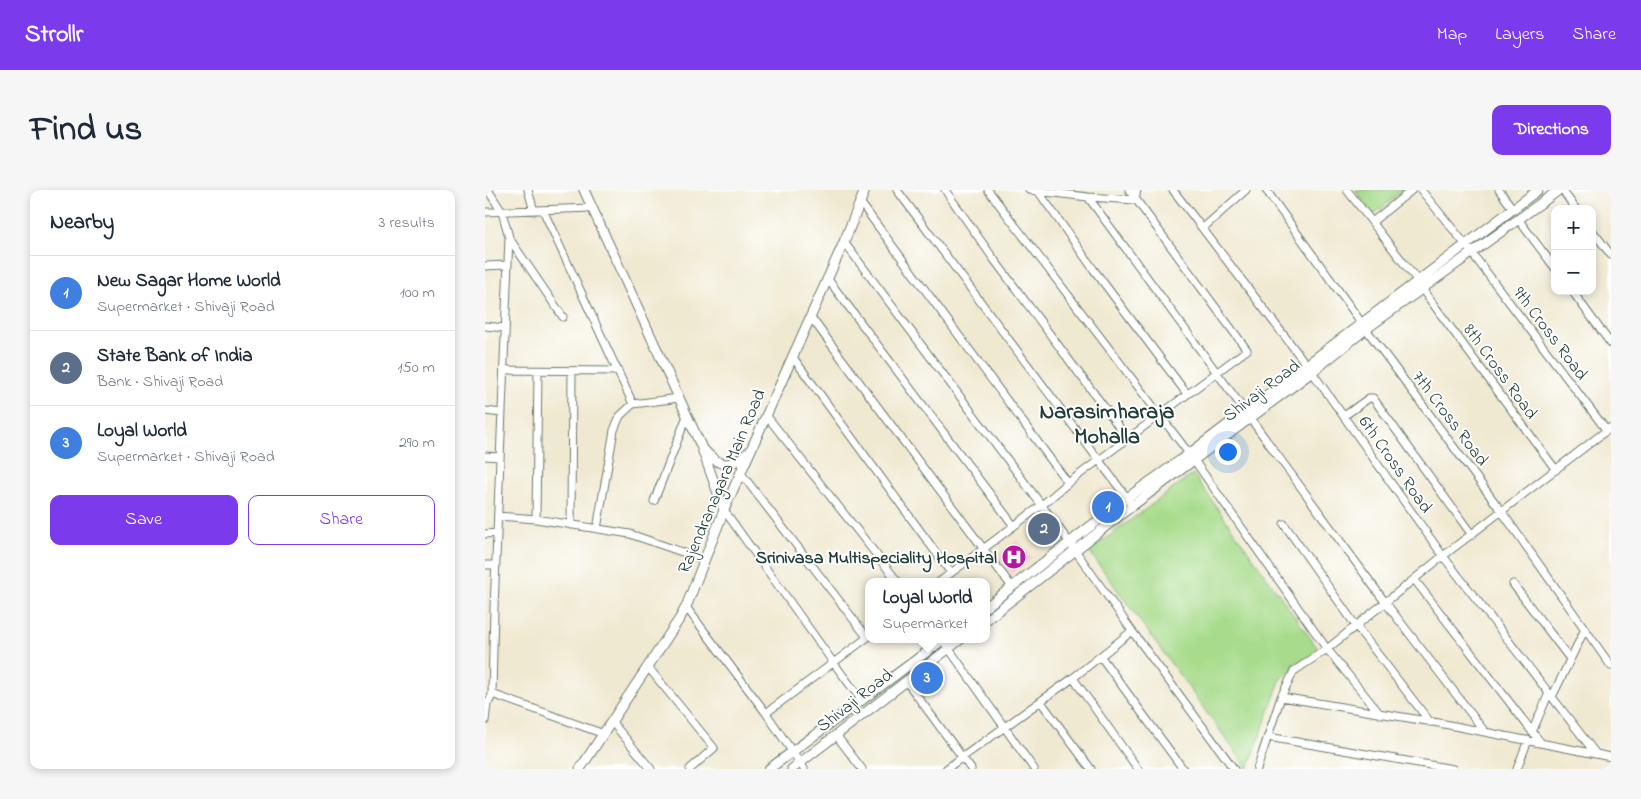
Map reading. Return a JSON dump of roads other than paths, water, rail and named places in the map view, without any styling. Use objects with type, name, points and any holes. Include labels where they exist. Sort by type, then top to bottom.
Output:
[{"type":"street","points":[[488,190],[501,212],[509,238],[563,318]]},
{"type":"street","points":[[527,190],[535,211]]},
{"type":"street","points":[[584,190],[701,446],[724,510],[862,701]]},
{"type":"street","name":"Rajendranagara Main Road","points":[[580,769],[686,607],[740,472],[844,242],[865,190]]},
{"type":"street","points":[[897,190],[1133,506]]},
{"type":"street","points":[[945,190],[993,258],[1128,438]]},
{"type":"street","points":[[988,190],[1160,415],[1327,649],[1381,714]]},
{"type":"street","points":[[1029,190],[1135,200]]},
{"type":"street","points":[[944,578],[1247,350],[1129,190]]},
{"type":"street","points":[[1135,200],[1137,190]]},
{"type":"street","name":"6th Cross Road","points":[[1173,190],[1312,372],[1443,556],[1595,754]]},
{"type":"street","points":[[1203,228],[1246,190]]},
{"type":"street","name":"7th Cross Road","points":[[1266,190],[1502,512],[1611,666]]},
{"type":"street","points":[[1347,190],[1417,280]]},
{"type":"street","points":[[1372,222],[1412,190]]},
{"type":"street","points":[[1421,190],[1465,244]]},
{"type":"street","points":[[1499,190],[1513,209]]},
{"type":"street","points":[[1249,414],[1306,364],[1364,326],[1417,280],[1537,190]]},
{"type":"street","points":[[1561,190],[1573,205]]},
{"type":"street","name":"Shivaji Road","points":[[990,617],[1133,506],[1191,457],[1249,414],[1312,372],[1364,326],[1423,289],[1518,219],[1561,190]]},
{"type":"street","points":[[1038,191],[1094,270],[1187,394]]},
{"type":"street","points":[[1089,197],[1385,602],[1485,732]]},
{"type":"street","points":[[860,202],[1068,483]]},
{"type":"street","points":[[485,212],[592,208]]},
{"type":"street","points":[[543,210],[633,404]]},
{"type":"street","points":[[1518,219],[1551,263]]},
{"type":"street","points":[[1596,235],[1611,255]]},
{"type":"street","points":[[485,721],[486,703],[492,694],[499,457],[509,238]]},
{"type":"street","points":[[844,242],[1042,505],[1234,769]]},
{"type":"street","name":"9th Cross Road","points":[[1465,244],[1609,429]]},
{"type":"street","points":[[485,266],[507,265]]},
{"type":"street","points":[[827,278],[1014,526]]},
{"type":"street","name":"8th Cross Road","points":[[1423,289],[1556,470]]},
{"type":"street","points":[[1575,295],[1611,344]]},
{"type":"street","points":[[810,316],[1012,587]]},
{"type":"street","points":[[485,326],[505,328]]},
{"type":"street","points":[[792,356],[951,573]]},
{"type":"street","points":[[504,370],[618,371]]},
{"type":"street","points":[[536,519],[539,371]]},
{"type":"street","points":[[571,525],[572,371]]},
{"type":"street","points":[[597,529],[614,430],[620,416],[633,404],[679,398]]},
{"type":"street","points":[[1344,416],[1369,398],[1373,398],[1472,535]]},
{"type":"street","points":[[485,411],[502,413]]},
{"type":"street","points":[[766,415],[895,578]]},
{"type":"street","points":[[654,501],[687,416]]},
{"type":"street","points":[[1257,769],[1281,697],[1294,671],[1327,649],[1443,556],[1609,429]]},
{"type":"street","points":[[701,446],[713,459],[722,464],[732,464],[740,460],[750,450]]},
{"type":"street","points":[[485,456],[499,457]]},
{"type":"street","points":[[990,604],[1127,498],[1191,457]]},
{"type":"street","points":[[740,472],[865,633]]},
{"type":"street","points":[[498,516],[536,519],[629,534],[705,560]]},
{"type":"street","points":[[1284,524],[1356,626],[1430,722]]},
{"type":"street","points":[[485,534],[497,533]]},
{"type":"street","points":[[485,565],[496,565]]},
{"type":"street","points":[[1414,579],[1541,743]]},
{"type":"street","points":[[1513,584],[1570,659]]},
{"type":"street","points":[[686,607],[766,713],[802,766]]},
{"type":"street","points":[[1533,732],[1585,629]]},
{"type":"street","points":[[946,769],[1004,726],[1041,702],[1132,631]]},
{"type":"street","points":[[766,713],[865,639]]},
{"type":"street","points":[[769,769],[939,643]]},
{"type":"street","points":[[945,643],[1034,769]]},
{"type":"street","name":"Shivaji Road","points":[[792,769],[802,766],[836,735],[956,643]]},
{"type":"street","points":[[1101,657],[1183,769]]},
{"type":"street","points":[[647,667],[714,748],[690,769]]},
{"type":"street","points":[[1073,678],[1138,769]]},
{"type":"street","points":[[906,681],[971,769]]},
{"type":"street","points":[[492,694],[604,734]]},
{"type":"street","points":[[1281,697],[1430,722],[1611,757]]},
{"type":"street","points":[[1041,702],[1091,769]]},
{"type":"street","points":[[611,722],[651,769]]},
{"type":"street","points":[[836,735],[862,769]]},
{"type":"street","points":[[1268,737],[1453,769]]},
{"type":"street","points":[[1517,769],[1528,740]]},
{"type":"place","name":"New Sagar Home World","points":[[1108,507]]},
{"type":"place","name":"State Bank of India","points":[[1044,529]]},
{"type":"place","name":"Srinivasa Multispeciality Hospital","points":[[1014,557]]},
{"type":"place","name":"Loyal World","points":[[927,678]]},
{"type":"district","name":"Narasimharaja Mohalla","points":[[1107,422]]}]
